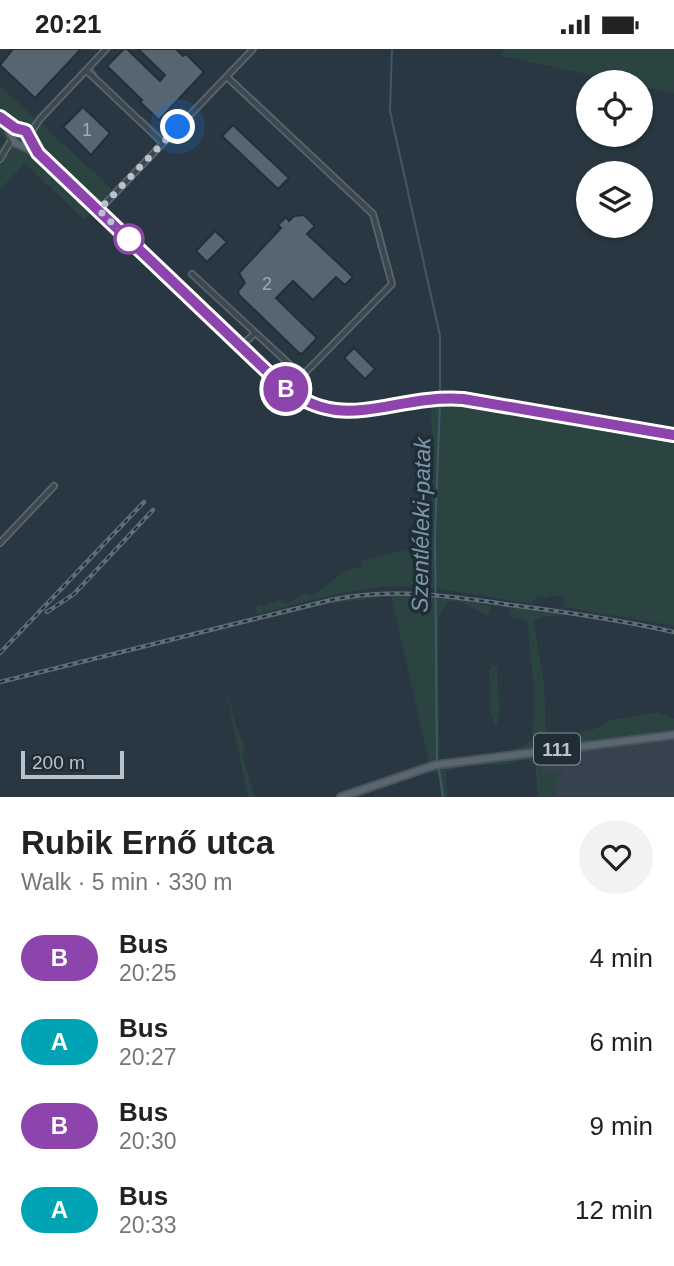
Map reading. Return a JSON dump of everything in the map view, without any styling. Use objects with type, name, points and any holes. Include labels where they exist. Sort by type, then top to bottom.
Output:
[{"type":"main road","points":[[1,118],[25,133],[38,153],[293,396],[320,408],[351,411],[435,398],[484,401],[674,435]]},
{"type":"main road","points":[[1,118],[20,145],[38,153]]},
{"type":"main road","points":[[13,137],[25,133]]},
{"type":"main road","points":[[20,145],[25,133]]},
{"type":"main road","name":"111","points":[[341,797],[438,765],[674,735]]},
{"type":"street","points":[[25,133],[106,49]]},
{"type":"street","points":[[99,210],[253,49]]},
{"type":"street","points":[[86,70],[163,143]]},
{"type":"street","points":[[192,274],[302,376],[336,344],[392,283],[373,214],[228,77]]},
{"type":"street","points":[[0,158],[13,137]]},
{"type":"street","points":[[0,158],[20,145]]},
{"type":"street","points":[[241,346],[254,334]]},
{"type":"street","points":[[0,543],[54,487]]},
{"type":"shaded area","points":[[674,738],[674,797],[538,797],[535,755]]},
{"type":"green space","points":[[504,49],[674,49],[674,93],[653,89],[653,70],[576,72],[502,56]]},
{"type":"green space","points":[[0,86],[112,189],[84,220],[25,163],[0,190],[0,147],[6,140],[0,134]]},
{"type":"green space","points":[[431,402],[479,404],[674,440],[674,626],[563,607],[565,597],[550,596],[545,599],[544,596],[538,595],[531,604],[413,587],[359,590],[257,614],[255,606],[261,604],[263,607],[281,599],[286,604],[305,593],[312,596],[345,571],[361,566],[361,561],[432,543]]},
{"type":"green space","points":[[386,593],[427,595],[491,606],[488,616],[462,602],[449,601],[438,618],[439,759],[429,762],[391,596],[329,604],[267,619],[267,616],[352,598]]},
{"type":"green space","points":[[503,604],[568,615],[542,617],[534,622],[544,683],[546,737],[536,749],[507,753],[532,741],[534,691],[527,621],[511,617],[509,608],[501,606]]},
{"type":"green space","points":[[492,665],[497,667],[499,697],[496,727],[491,715],[489,671]]},
{"type":"green space","points":[[223,677],[244,745],[243,756],[254,797],[248,797]]},
{"type":"green space","points":[[658,712],[674,719],[674,731],[568,744],[546,742],[559,735],[592,730],[606,721]]},
{"type":"green space","points":[[533,755],[534,762],[522,760],[506,765],[452,769],[446,772],[447,797],[441,797],[438,774],[430,771],[453,764]]},
{"type":"green space","points":[[540,757],[542,773],[562,772],[563,776],[554,778],[557,796],[539,797],[537,758]]},
{"type":"building","points":[[13,49],[81,49],[35,98],[0,65]]},
{"type":"building","points":[[124,49],[160,81],[165,75],[138,49],[176,49],[183,56],[186,54],[204,72],[159,120],[107,66]]},
{"type":"building","points":[[83,107],[110,133],[91,155],[63,127]]},
{"type":"building","points":[[233,125],[289,178],[278,189],[222,136]]},
{"type":"building","points":[[304,215],[315,226],[307,234],[353,277],[345,285],[336,277],[313,300],[293,281],[276,298],[317,338],[302,354],[239,295],[238,291],[245,283],[239,273],[281,228],[278,225],[286,217],[289,221],[294,216]]},
{"type":"building","points":[[215,231],[227,242],[207,262],[196,251]]},
{"type":"building","points":[[354,348],[375,369],[365,379],[344,358]]},
{"type":"waterway","name":"Szentléleki-patak","points":[[392,49],[390,111],[440,336],[440,396]]},
{"type":"waterway","points":[[92,68],[97,76]]},
{"type":"waterway","points":[[109,88],[115,94]]},
{"type":"waterway","points":[[142,118],[162,137]]},
{"type":"waterway","name":"Szentléleki-patak","points":[[437,763],[435,535],[440,402]]},
{"type":"waterway","name":"Szentléleki-patak","points":[[439,769],[443,797]]},
{"type":"railway","points":[[0,653],[144,502]]},
{"type":"railway","points":[[47,612],[74,594],[153,510]]},
{"type":"railway","points":[[0,682],[331,600],[376,594],[421,594],[465,599],[593,617],[674,632]]},
{"type":"bus line","name":"B","points":[[0,117],[15,128],[24,129],[38,153],[293,396],[306,403],[343,412],[435,398],[463,399],[505,404],[674,435]]},
{"type":"route","points":[[129,239],[133,244],[99,210],[178,127]]}]
